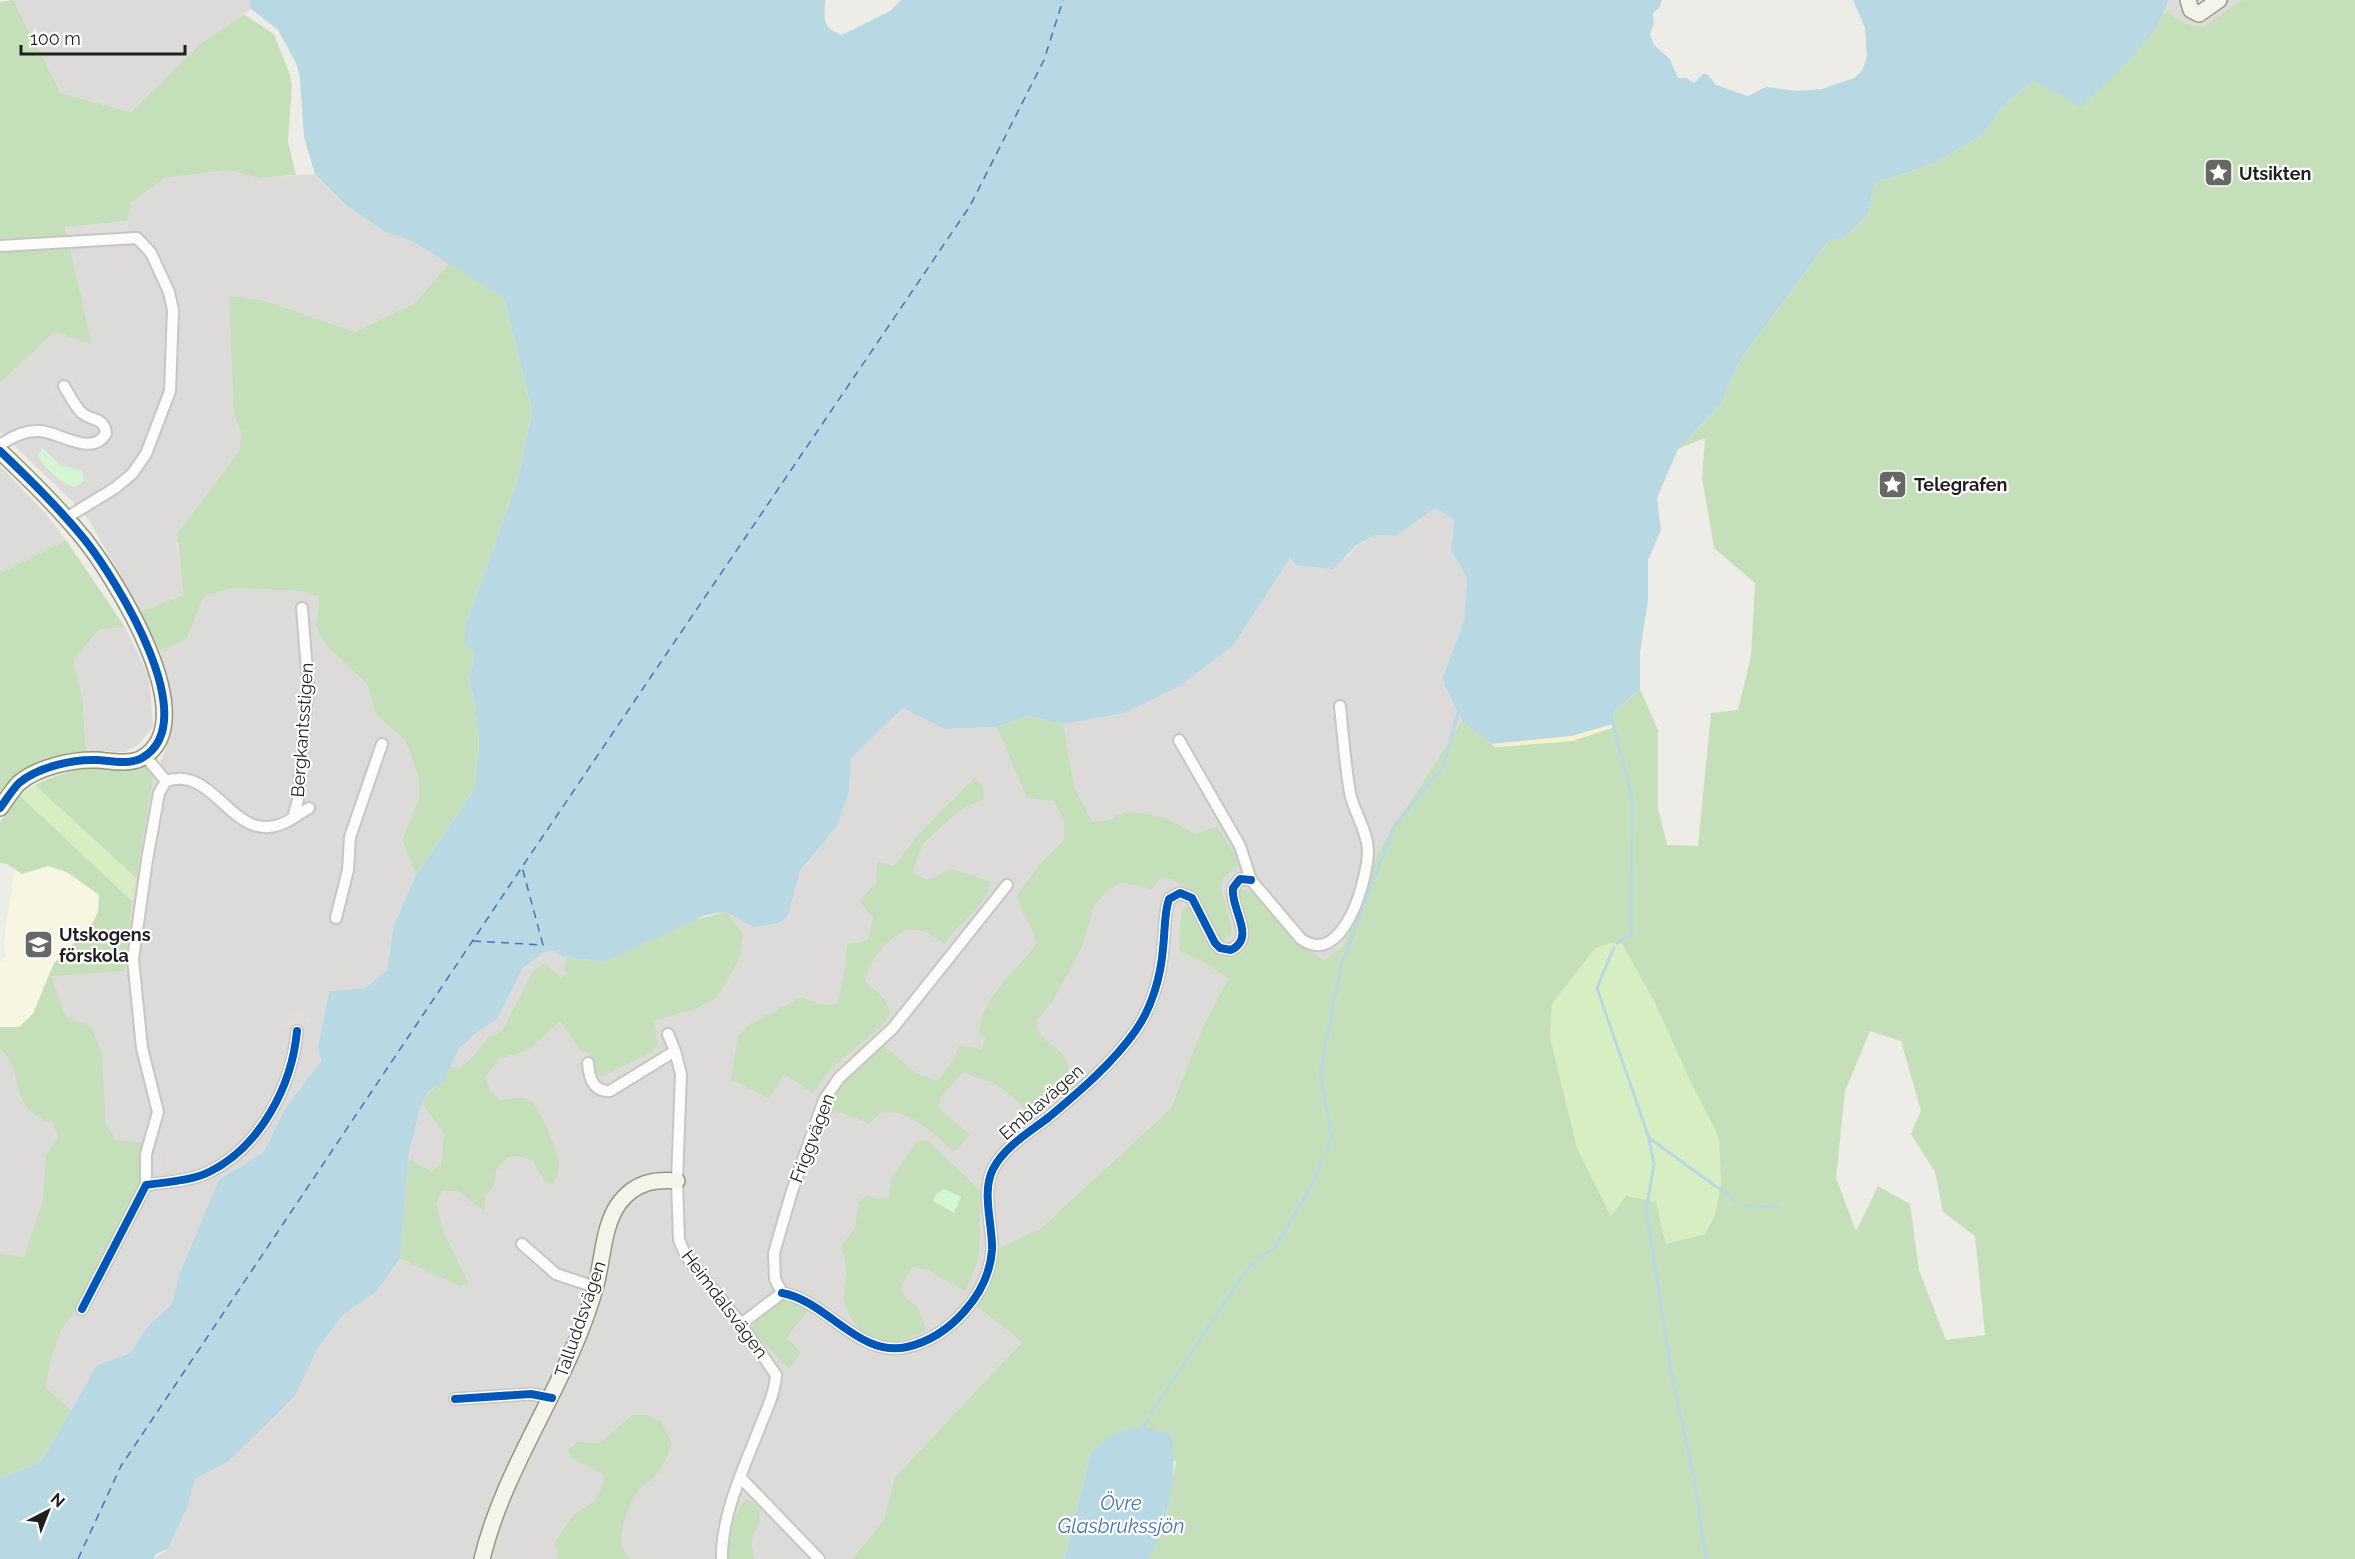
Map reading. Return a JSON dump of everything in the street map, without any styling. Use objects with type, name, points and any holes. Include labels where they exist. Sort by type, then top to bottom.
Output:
[{"type":"street","points":[[2188,0],[2191,10],[2199,14],[2219,0]]},
{"type":"street","points":[[0,246],[137,238],[151,253],[169,292],[173,310],[170,391],[146,454],[132,474],[115,488],[66,518]]},
{"type":"street","points":[[0,445],[11,437],[39,431],[76,442],[92,443],[103,438],[106,433],[105,426],[97,418],[82,414],[64,386]]},
{"type":"street","points":[[0,451],[66,518],[93,550],[116,587],[160,678],[166,711],[165,722],[158,741],[145,756],[126,762],[86,761],[49,768],[19,783],[0,808]]},
{"type":"street","name":"Bergkantsstigen","points":[[166,781],[173,778],[203,786],[241,820],[254,826],[275,828],[292,818],[298,800],[308,683],[302,608]]},
{"type":"street","points":[[1179,740],[1240,846],[1251,880],[1288,927],[1310,945],[1329,943],[1346,926],[1368,854],[1366,839],[1350,791],[1340,706]]},
{"type":"street","points":[[336,918],[348,870],[350,837],[382,744]]},
{"type":"street","points":[[82,1309],[146,1185],[146,1154],[158,1112],[142,1048],[133,959],[159,793],[166,781],[145,756]]},
{"type":"street","points":[[292,818],[309,808]]},
{"type":"street","name":"Emblavägen","points":[[782,1293],[799,1296],[820,1308],[875,1347],[905,1348],[921,1343],[957,1319],[977,1294],[989,1268],[992,1249],[989,1192],[992,1171],[1019,1139],[1055,1112],[1104,1067],[1137,1029],[1148,1008],[1157,981],[1167,907],[1172,896],[1184,894],[1192,898],[1215,943],[1220,948],[1231,950],[1240,943],[1243,934],[1233,898],[1233,888],[1240,879],[1251,880]]},
{"type":"street","name":"Friggvägen","points":[[782,1293],[775,1279],[774,1253],[792,1191],[824,1100],[838,1078],[893,1028],[1007,885]]},
{"type":"street","points":[[146,1185],[209,1172],[238,1150],[255,1133],[268,1119],[275,1105],[294,1056],[297,1031]]},
{"type":"street","name":"Heimdalsvägen","points":[[668,1034],[681,1074],[676,1181],[677,1233],[681,1248],[741,1324],[776,1375],[770,1400],[741,1478],[722,1544],[722,1559]]},
{"type":"street","points":[[588,1063],[589,1077],[594,1086],[603,1091],[610,1091],[675,1051]]},
{"type":"street","name":"Talluddsvägen","points":[[482,1559],[497,1509],[552,1398],[595,1287],[612,1215],[621,1200],[651,1180],[676,1181]]},
{"type":"street","points":[[522,1244],[556,1274],[595,1287]]},
{"type":"street","points":[[741,1324],[782,1293]]},
{"type":"street","points":[[455,1399],[531,1394],[552,1398]]},
{"type":"street","points":[[741,1478],[819,1559]]},
{"type":"shaded area","points":[[13,0],[249,0],[251,9],[200,44],[131,112],[61,93]]},
{"type":"shaded area","points":[[2169,0],[2242,0],[2214,22],[2196,28],[2179,21],[2166,11]]},
{"type":"shaded area","points":[[228,170],[259,178],[315,174],[346,205],[385,232],[412,241],[449,263],[415,303],[355,332],[266,301],[234,415],[241,432],[239,451],[188,521],[177,544],[183,595],[141,611],[90,522],[74,503],[0,432],[0,383],[55,330],[91,345],[65,227],[131,203],[165,178]]},
{"type":"shaded area","points":[[127,221],[131,241],[69,246],[65,227]]},
{"type":"shaded area","points":[[71,375],[93,409],[70,423],[49,389]]},
{"type":"shaded area","points":[[0,466],[47,515],[66,540],[0,573]]},
{"type":"shaded area","points":[[1435,508],[1454,519],[1451,550],[1467,578],[1464,621],[1443,676],[1445,686],[1462,721],[1378,852],[1355,919],[1343,946],[1324,960],[1306,949],[1278,921],[1259,896],[1247,930],[1248,941],[1242,952],[1221,956],[1206,942],[1196,915],[1179,951],[1213,968],[1228,979],[1203,1026],[1171,1108],[1040,1229],[999,1248],[993,1279],[976,1306],[1022,1342],[895,1477],[883,1521],[852,1559],[153,1559],[168,1549],[189,1503],[195,1479],[229,1461],[295,1396],[318,1348],[343,1315],[376,1292],[421,1105],[430,1090],[444,1081],[459,1049],[475,1034],[497,1019],[523,968],[542,953],[553,951],[564,957],[604,962],[726,912],[753,927],[788,916],[800,871],[837,826],[849,792],[851,758],[903,708],[944,729],[997,727],[1124,713],[1180,686],[1233,646],[1290,558],[1346,558],[1357,546],[1374,535],[1396,536]]},
{"type":"shaded area","points":[[232,588],[300,591],[317,596],[319,603],[315,625],[325,643],[367,684],[376,715],[405,740],[413,761],[419,780],[419,798],[402,840],[416,875],[393,928],[387,970],[365,988],[329,991],[318,1047],[321,1061],[284,1110],[264,1152],[219,1181],[178,1277],[172,1304],[147,1327],[130,1353],[97,1365],[41,1462],[0,1478],[0,1027],[19,1027],[51,975],[125,971],[134,883],[154,779],[167,746],[171,719],[169,689],[160,651],[187,639],[204,596]]},
{"type":"shaded area","points":[[125,627],[149,676],[153,727],[139,744],[126,752],[86,751],[83,701],[73,661],[99,630]]},
{"type":"shaded area","name":"Utskogens förskola","points":[[48,866],[67,872],[99,894],[98,912],[91,926],[54,963],[33,1014],[19,1027],[0,1027],[0,962],[7,954],[4,947],[15,868],[22,874]]},
{"type":"shaded area","points":[[1172,908],[1181,910],[1179,951],[1169,951]]},
{"type":"shaded area","points":[[298,1008],[312,1020],[294,1037],[283,1026]]},
{"type":"shaded area","points":[[147,1144],[162,1150],[162,1171],[143,1175]]},
{"type":"green space","points":[[13,0],[61,93],[131,112],[200,44],[244,14],[274,34],[290,75],[292,86],[288,142],[296,175],[259,178],[228,170],[165,178],[131,203],[127,221],[65,227],[92,345],[55,331],[0,383],[0,2]]},
{"type":"green space","points":[[2242,0],[2355,0],[2355,1559],[1149,1559],[1166,1518],[1176,1461],[1091,1452],[1064,1559],[852,1559],[883,1521],[895,1477],[1022,1342],[976,1306],[992,1279],[999,1248],[1040,1229],[1171,1108],[1203,1026],[1228,979],[1213,968],[1179,951],[1181,910],[1190,906],[1212,950],[1219,954],[1229,955],[1242,952],[1248,941],[1235,897],[1241,889],[1248,891],[1264,902],[1295,939],[1324,960],[1343,946],[1355,919],[1378,852],[1462,721],[1496,747],[1572,741],[1612,728],[1614,712],[1640,689],[1658,730],[1658,808],[1667,845],[1698,846],[1711,713],[1738,710],[1751,656],[1755,583],[1714,548],[1702,478],[1705,438],[1678,449],[1721,404],[1739,362],[1829,240],[1843,239],[1868,214],[1875,183],[1933,164],[1982,135],[2002,107],[2033,81],[2142,46],[2166,11],[2190,25],[2199,26],[2207,25]],"holes":[[[1611,943],[1622,944],[1654,1001],[1692,1085],[1719,1137],[1721,1183],[1715,1215],[1705,1234],[1666,1244],[1656,1202],[1626,1196],[1611,1216],[1577,1148],[1550,1037],[1552,1004],[1595,948]],[[1870,1031],[1901,1041],[1921,1111],[1911,1134],[1935,1172],[1943,1212],[1975,1236],[1985,1335],[1946,1340],[1919,1270],[1910,1204],[1878,1186],[1856,1231],[1836,1178],[1845,1091]]]},
{"type":"green space","points":[[449,263],[504,298],[532,411],[517,482],[467,621],[475,652],[469,682],[475,704],[479,745],[474,789],[416,875],[402,840],[419,798],[419,780],[413,761],[405,740],[376,715],[367,684],[325,644],[315,625],[319,603],[317,596],[300,591],[232,588],[204,596],[187,639],[160,651],[141,611],[183,595],[177,534],[239,451],[241,432],[234,415],[229,296],[266,301],[355,332],[415,303]]},
{"type":"green space","points":[[42,448],[60,465],[82,471],[84,481],[74,487],[58,478],[38,456]]},
{"type":"green space","points":[[66,540],[125,627],[99,630],[73,661],[83,701],[86,751],[38,762],[18,774],[0,792],[0,573]]},
{"type":"green space","points":[[1027,716],[1063,724],[1074,787],[1092,822],[1109,820],[1127,811],[1167,818],[1196,834],[1217,826],[1236,857],[1237,866],[1223,879],[1221,888],[1232,928],[1231,935],[1222,942],[1217,939],[1198,899],[1191,891],[1173,880],[1161,878],[1152,889],[1121,882],[1107,892],[1094,906],[1082,947],[1053,1001],[1037,1020],[1040,1033],[1060,1051],[1068,1065],[1065,1082],[1052,1098],[1028,1114],[1004,1090],[992,1082],[974,1077],[964,1071],[939,1100],[939,1108],[970,1135],[954,1152],[921,1124],[902,1114],[881,1113],[869,1124],[837,1111],[829,1116],[836,1094],[849,1076],[884,1046],[916,1073],[937,1081],[953,1060],[959,1046],[982,1049],[985,1038],[979,1033],[986,1008],[1001,985],[1036,944],[1021,908],[1018,894],[1040,864],[1064,840],[1064,821],[1054,801],[1027,798],[997,727]]},
{"type":"green space","points":[[142,763],[154,776],[136,878],[35,785],[74,771]]},
{"type":"green space","points":[[975,777],[983,786],[984,799],[958,811],[922,845],[912,873],[929,880],[952,869],[991,882],[988,890],[978,906],[945,944],[924,932],[910,930],[902,932],[888,942],[875,957],[865,981],[884,999],[891,1013],[882,1025],[829,1071],[813,1093],[784,1074],[769,1099],[731,1079],[738,1036],[750,1024],[802,997],[823,1005],[837,1004],[845,971],[847,945],[868,940],[873,918],[859,900],[876,884],[877,862],[894,866],[919,834]]},
{"type":"green space","points":[[35,785],[136,878],[132,901],[19,795]]},
{"type":"green space","points":[[19,795],[132,901],[125,971],[51,976],[66,1017],[91,1027],[102,1054],[106,1125],[116,1140],[143,1143],[141,1184],[77,1308],[60,1332],[49,1366],[46,1388],[71,1410],[41,1462],[0,1478],[0,1254],[24,1257],[43,1201],[46,1155],[58,1137],[53,1123],[28,1108],[22,1098],[13,1068],[0,1049],[0,1027],[19,1027],[33,1014],[54,963],[91,926],[98,912],[99,895],[67,872],[48,866],[22,874],[7,864],[0,863],[0,822]]},
{"type":"green space","points":[[726,912],[743,933],[740,958],[716,999],[694,1009],[653,1021],[658,1044],[652,1052],[601,1077],[593,1072],[589,1054],[580,1050],[560,1021],[532,1047],[501,1058],[486,1076],[489,1089],[501,1101],[523,1098],[534,1104],[551,1138],[559,1167],[553,1183],[545,1182],[533,1161],[520,1156],[508,1157],[496,1170],[494,1184],[485,1197],[484,1211],[458,1191],[442,1191],[436,1204],[445,1235],[469,1284],[459,1286],[400,1258],[408,1158],[431,1171],[441,1165],[444,1134],[422,1103],[444,1077],[450,1066],[459,1068],[471,1059],[488,1037],[502,1031],[533,971],[545,963],[561,978],[567,974],[564,967],[567,958],[604,962],[686,922]]},
{"type":"green space","points":[[1611,943],[1622,944],[1654,1001],[1692,1085],[1719,1137],[1721,1183],[1715,1216],[1705,1234],[1666,1244],[1656,1202],[1612,1217],[1577,1148],[1550,1037],[1552,1004],[1595,948]]},
{"type":"green space","points":[[928,1140],[982,1193],[979,1253],[965,1291],[927,1270],[912,1267],[901,1286],[903,1295],[917,1307],[927,1330],[902,1340],[880,1341],[860,1329],[847,1310],[844,1295],[846,1263],[840,1248],[855,1228],[859,1202],[866,1196],[878,1199],[889,1197],[892,1178],[916,1142]]},
{"type":"green space","points":[[944,1189],[961,1197],[954,1213],[933,1201],[937,1193]]},
{"type":"green space","points":[[789,1299],[811,1307],[786,1338],[801,1352],[789,1369],[754,1333],[752,1327],[768,1309],[778,1302]]},
{"type":"green space","points":[[632,1415],[647,1415],[662,1422],[672,1444],[660,1471],[639,1490],[626,1515],[622,1545],[632,1559],[558,1559],[555,1542],[574,1514],[595,1501],[605,1481],[603,1474],[571,1458],[568,1450],[577,1442],[600,1443]]},
{"type":"green space","points":[[746,1498],[759,1507],[760,1524],[752,1540],[755,1559],[727,1559],[732,1527]]},
{"type":"sand","points":[[1613,724],[1612,728],[1572,741],[1496,747],[1491,744],[1571,736]]},
{"type":"water","points":[[249,0],[825,0],[827,26],[842,35],[890,11],[901,0],[1662,0],[1659,8],[1653,13],[1654,24],[1650,34],[1654,45],[1669,58],[1678,78],[1687,78],[1694,83],[1703,74],[1707,74],[1716,85],[1748,96],[1766,87],[1798,91],[1822,89],[1854,78],[1862,71],[1867,57],[1865,28],[1853,0],[2169,0],[2154,30],[2143,45],[2081,107],[2033,81],[2002,107],[1982,135],[1933,164],[1875,183],[1868,214],[1843,239],[1829,240],[1739,362],[1721,404],[1678,449],[1657,498],[1661,530],[1648,560],[1648,600],[1640,652],[1640,689],[1614,712],[1613,724],[1571,736],[1491,744],[1462,721],[1445,686],[1443,676],[1464,621],[1467,578],[1451,550],[1454,519],[1435,508],[1396,536],[1374,535],[1357,545],[1333,569],[1296,565],[1290,558],[1233,646],[1180,686],[1124,713],[1063,724],[1027,716],[997,727],[944,729],[903,708],[851,758],[849,792],[837,826],[800,871],[788,916],[779,923],[753,927],[726,912],[706,915],[604,962],[564,957],[553,951],[542,953],[523,968],[497,1019],[475,1034],[459,1049],[444,1081],[430,1090],[421,1105],[408,1158],[400,1258],[376,1292],[343,1315],[318,1348],[295,1396],[229,1461],[195,1479],[189,1503],[168,1549],[156,1554],[153,1559],[0,1559],[0,1478],[41,1462],[97,1365],[130,1353],[147,1327],[172,1304],[178,1277],[219,1180],[264,1152],[284,1110],[321,1061],[318,1047],[329,991],[365,988],[387,970],[393,928],[416,875],[474,789],[479,745],[475,704],[469,682],[475,652],[464,642],[467,621],[517,482],[532,411],[504,298],[412,241],[385,232],[346,205],[315,174],[304,137],[297,65],[278,30],[251,9]]},
{"type":"water","name":"Övre Glasbrukssjön","points":[[1143,1427],[1171,1434],[1174,1466],[1170,1498],[1162,1529],[1149,1559],[1064,1559],[1091,1452],[1118,1431]]},
{"type":"waterway","points":[[1448,750],[1458,713]]},
{"type":"waterway","points":[[1613,724],[1632,797],[1631,934],[1617,943]]},
{"type":"waterway","points":[[1327,1038],[1341,966],[1394,826],[1443,767],[1447,753]]},
{"type":"waterway","points":[[1614,947],[1597,988],[1649,1138],[1736,1201]]},
{"type":"waterway","points":[[1326,1042],[1320,1074],[1332,1137],[1326,1153]]},
{"type":"waterway","points":[[1649,1139],[1654,1164],[1646,1211],[1652,1250]]},
{"type":"waterway","points":[[1151,1413],[1247,1269],[1276,1246],[1314,1181],[1322,1158]]},
{"type":"waterway","points":[[1746,1206],[1779,1207]]},
{"type":"waterway","points":[[1653,1253],[1671,1371],[1694,1479],[1706,1559]]},
{"type":"waterway","points":[[1143,1427],[1148,1419]]},
{"type":"ferry route","points":[[78,1559],[121,1466],[522,867],[970,206],[1044,60],[1063,0]]},
{"type":"ferry route","points":[[473,941],[543,945],[522,867]]},
{"type":"cycle path","points":[[0,451],[75,528],[116,585],[149,650],[160,683],[164,714],[159,740],[142,758],[126,762],[77,761],[46,768],[19,783],[0,808]]},
{"type":"cycle path","points":[[782,1293],[814,1306],[858,1337],[890,1348],[907,1347],[923,1342],[952,1324],[975,1297],[984,1282],[989,1266],[992,1240],[988,1188],[993,1169],[1011,1146],[1096,1076],[1136,1030],[1147,1011],[1158,980],[1169,899],[1180,893],[1192,898],[1215,943],[1220,948],[1231,950],[1242,938],[1241,922],[1235,905],[1233,888],[1240,879],[1251,880]]},
{"type":"cycle path","points":[[82,1309],[146,1185],[186,1179],[209,1172],[244,1147],[258,1131],[270,1113],[288,1073],[297,1031]]},
{"type":"cycle path","points":[[455,1399],[531,1394],[552,1398]]},
{"type":"place","name":"Utsikten","points":[[2218,173]]},
{"type":"place","name":"Telegrafen","points":[[1893,484]]},
{"type":"place","name":"Utskogens förskola","points":[[38,944]]}]
